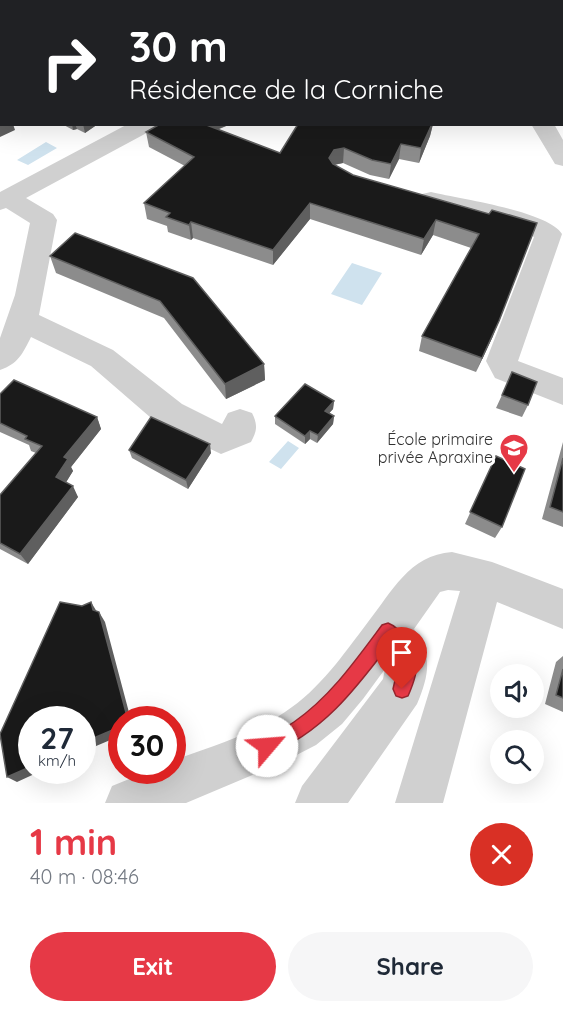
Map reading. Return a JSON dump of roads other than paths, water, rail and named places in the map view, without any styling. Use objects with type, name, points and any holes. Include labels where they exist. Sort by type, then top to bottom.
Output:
[{"type":"street","points":[[3,200],[142,126]]},
{"type":"street","points":[[543,126],[563,159]]},
{"type":"street","points":[[406,194],[530,223],[549,234],[502,361],[506,369],[563,392]]},
{"type":"street","points":[[0,358],[8,355],[22,328],[44,219],[3,200]]},
{"type":"street","points":[[23,320],[102,358],[170,414],[221,440],[239,432],[240,423]]},
{"type":"street","points":[[129,803],[267,746],[300,729],[326,708],[348,684],[426,579],[440,572],[455,571],[483,579],[563,609]]},
{"type":"street","points":[[419,803],[483,579]]},
{"type":"street","points":[[319,803],[402,689],[408,663],[402,647],[388,631]]},
{"type":"water","points":[[46,142],[57,148],[28,165],[17,160]]},
{"type":"water","points":[[352,263],[382,273],[362,305],[331,294]]},
{"type":"water","points":[[288,441],[299,448],[281,469],[269,462]]},
{"type":"place","name":"École primaire privée Apraxine","points":[[514,474]]}]
